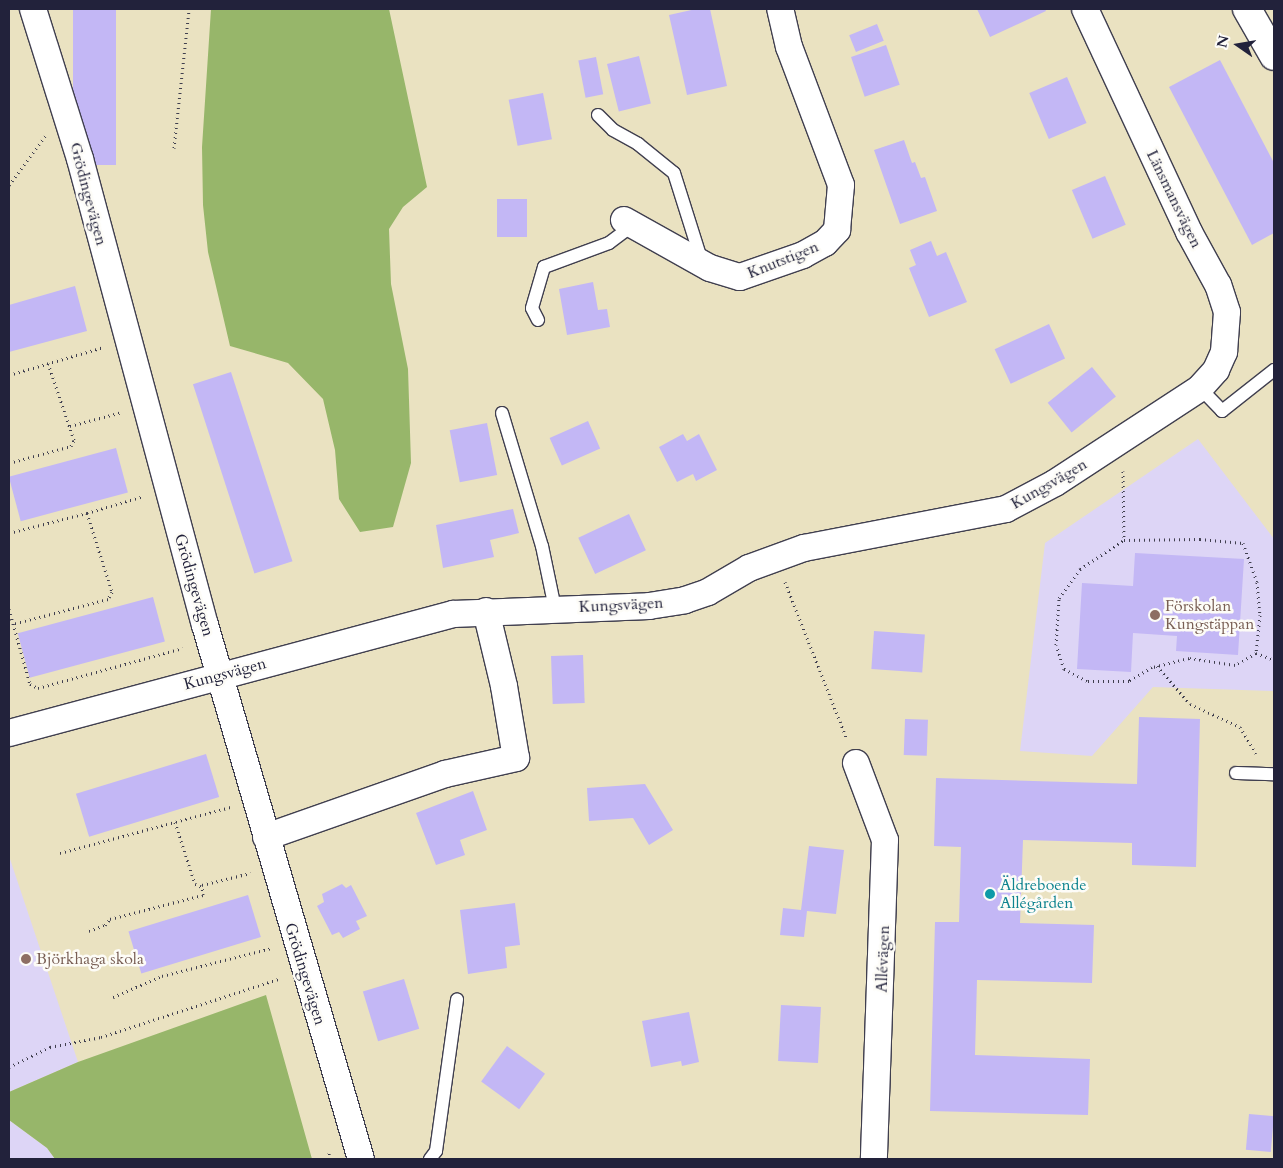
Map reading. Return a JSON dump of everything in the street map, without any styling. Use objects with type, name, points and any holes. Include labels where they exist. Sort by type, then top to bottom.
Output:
[{"type":"main road","points":[[1247,9],[1274,56]]},
{"type":"street","name":"Grödingevägen","points":[[32,9],[80,159],[220,674],[361,1159]]},
{"type":"street","name":"Knutstigen","points":[[629,222],[703,264],[740,277],[803,256],[825,243],[837,230],[841,185],[789,47],[780,9]]},
{"type":"street","name":"Länsmansvägen","points":[[1085,9],[1189,232],[1218,285],[1227,312],[1224,352],[1216,370],[1200,388]]},
{"type":"street","name":"Kungsvägen","points":[[9,733],[220,674],[453,614],[555,608],[649,606],[685,600],[774,558],[830,543],[1006,509],[1055,483],[1200,388]]},
{"type":"street","points":[[266,837],[445,774],[516,758],[504,686],[486,611]]},
{"type":"street","name":"Allévägen","points":[[856,763],[886,840],[874,1159]]},
{"type":"lane","points":[[598,115],[613,130],[674,172],[703,264]]},
{"type":"lane","points":[[538,320],[532,308],[544,267],[609,243],[629,222]]},
{"type":"lane","points":[[1200,388],[1222,411],[1274,370]]},
{"type":"lane","points":[[502,413],[542,546],[555,608]]},
{"type":"lane","points":[[1236,773],[1274,774]]},
{"type":"lane","points":[[430,1159],[436,1151],[457,999]]},
{"type":"path","points":[[174,148],[189,9]]},
{"type":"path","points":[[9,186],[25,167],[49,129]]},
{"type":"path","points":[[9,375],[111,345]]},
{"type":"path","points":[[9,463],[71,446],[74,440],[48,363]]},
{"type":"path","points":[[70,426],[125,412]]},
{"type":"path","points":[[1112,445],[1123,460],[1124,540]]},
{"type":"path","points":[[9,533],[148,495]]},
{"type":"path","points":[[13,624],[108,598],[112,592],[87,513]]},
{"type":"path","points":[[1200,539],[1243,543],[1257,582],[1260,616],[1256,653],[1235,665],[1189,658],[1157,666],[1129,681],[1087,681],[1064,669],[1056,645],[1059,598],[1080,569],[1124,540],[1200,539]]},
{"type":"path","points":[[774,558],[856,763]]},
{"type":"path","points":[[9,609],[30,684],[38,688],[183,648]]},
{"type":"path","points":[[1256,653],[1274,660]]},
{"type":"path","points":[[1157,666],[1190,704],[1240,727],[1258,758],[1258,774]]},
{"type":"path","points":[[60,853],[235,806]]},
{"type":"path","points":[[175,822],[195,884],[202,888],[254,872]]},
{"type":"path","points":[[89,931],[106,925],[110,919],[203,895],[202,888]]},
{"type":"path","points":[[113,997],[162,976],[275,947]]},
{"type":"path","points":[[9,1067],[50,1047],[101,1037],[284,977]]},
{"type":"shaded area","name":"Förskolan Kungstäppan","points":[[1198,439],[1274,539],[1274,691],[1153,687],[1092,756],[1020,751],[1045,543]]},
{"type":"shaded area","name":"Björkhaga skola","points":[[9,856],[78,1062],[9,1092]]},
{"type":"shaded area","points":[[9,1120],[47,1148],[55,1159],[9,1159]]},
{"type":"green space","points":[[211,9],[389,9],[427,187],[403,207],[389,229],[391,284],[408,369],[411,463],[393,527],[360,532],[339,499],[335,450],[323,399],[288,363],[230,346],[208,252],[203,205],[202,147]]},
{"type":"green space","points":[[266,995],[312,1159],[55,1159],[47,1148],[9,1120],[9,1092],[78,1062]]},
{"type":"building","points":[[73,9],[116,9],[116,165],[73,165]]},
{"type":"building","points":[[696,9],[710,9],[727,86],[687,95],[669,15]]},
{"type":"building","points":[[977,9],[1045,9],[1046,11],[990,37]]},
{"type":"building","points":[[877,24],[884,41],[856,52],[849,35]]},
{"type":"building","points":[[886,45],[900,85],[865,97],[851,57]]},
{"type":"building","points":[[639,56],[651,104],[619,112],[607,64]]},
{"type":"building","points":[[596,57],[603,94],[586,98],[578,60]]},
{"type":"building","points":[[1220,60],[1274,163],[1274,233],[1252,245],[1169,87]]},
{"type":"building","points":[[1067,77],[1087,123],[1049,139],[1029,93]]},
{"type":"building","points":[[543,93],[552,139],[518,146],[509,100]]},
{"type":"building","points":[[904,140],[912,163],[915,162],[921,178],[925,177],[937,211],[900,224],[874,150]]},
{"type":"building","points":[[1105,176],[1126,225],[1093,239],[1072,190]]},
{"type":"building","points":[[497,199],[527,199],[527,237],[497,237]]},
{"type":"building","points":[[931,241],[937,256],[946,252],[967,302],[929,317],[909,268],[916,265],[910,250]]},
{"type":"building","points":[[593,282],[598,310],[607,309],[610,327],[567,335],[559,289]]},
{"type":"building","points":[[75,286],[87,331],[9,352],[9,305]]},
{"type":"building","points":[[1049,324],[1065,358],[1011,384],[995,349]]},
{"type":"building","points":[[1092,367],[1116,397],[1072,432],[1048,403]]},
{"type":"building","points":[[231,372],[292,561],[254,574],[193,384]]},
{"type":"building","points":[[588,421],[600,448],[562,465],[550,438]]},
{"type":"building","points":[[487,423],[497,475],[460,482],[450,430]]},
{"type":"building","points":[[683,434],[687,441],[699,434],[717,470],[696,481],[693,474],[677,482],[659,447]]},
{"type":"building","points":[[116,448],[128,492],[21,521],[9,477]]},
{"type":"building","points":[[513,509],[519,533],[490,540],[494,557],[443,568],[436,525]]},
{"type":"building","points":[[629,514],[646,550],[595,574],[578,538]]},
{"type":"building","points":[[1135,553],[1244,559],[1238,655],[1176,651],[1177,636],[1133,633],[1131,672],[1077,669],[1082,583],[1133,586]]},
{"type":"building","points":[[153,597],[165,641],[30,678],[18,633]]},
{"type":"building","points":[[874,631],[925,635],[922,672],[871,669]]},
{"type":"building","points":[[583,655],[585,703],[553,704],[551,656]]},
{"type":"building","name":"Äldreboende Allégården","points":[[1139,717],[1200,719],[1196,867],[1132,865],[1132,843],[1023,840],[1020,923],[1094,925],[1092,983],[977,980],[975,1055],[1090,1059],[1088,1115],[930,1111],[935,922],[959,922],[961,847],[934,846],[936,778],[1137,784]]},
{"type":"building","points":[[905,719],[928,720],[927,756],[904,755]]},
{"type":"building","points":[[206,754],[219,797],[89,837],[76,794]]},
{"type":"building","points":[[645,784],[673,830],[649,845],[633,818],[589,821],[587,788]]},
{"type":"building","points":[[473,791],[487,830],[460,840],[465,855],[436,865],[416,813]]},
{"type":"building","points":[[809,846],[844,850],[836,914],[807,911],[804,937],[780,935],[783,908],[801,910]]},
{"type":"building","points":[[342,884],[346,888],[351,885],[367,916],[356,921],[360,929],[343,938],[339,932],[332,935],[317,906],[324,902],[322,894]]},
{"type":"building","points":[[248,895],[261,937],[141,974],[128,932]]},
{"type":"building","points":[[515,903],[520,945],[505,947],[507,968],[468,974],[460,910]]},
{"type":"building","points":[[404,979],[419,1029],[378,1041],[363,992]]},
{"type":"building","points":[[781,1005],[821,1007],[818,1063],[778,1061]]},
{"type":"building","points":[[689,1012],[699,1062],[682,1066],[681,1061],[651,1067],[642,1021]]},
{"type":"building","points":[[507,1046],[545,1074],[519,1109],[481,1082]]},
{"type":"building","points":[[1249,1114],[1274,1116],[1271,1152],[1246,1150]]},
{"type":"place","name":"Förskolan Kungstäppan","points":[[1155,615]]},
{"type":"place","name":"Äldreboende Allégården","points":[[990,894]]},
{"type":"place","name":"Björkhaga skola","points":[[26,959]]}]
